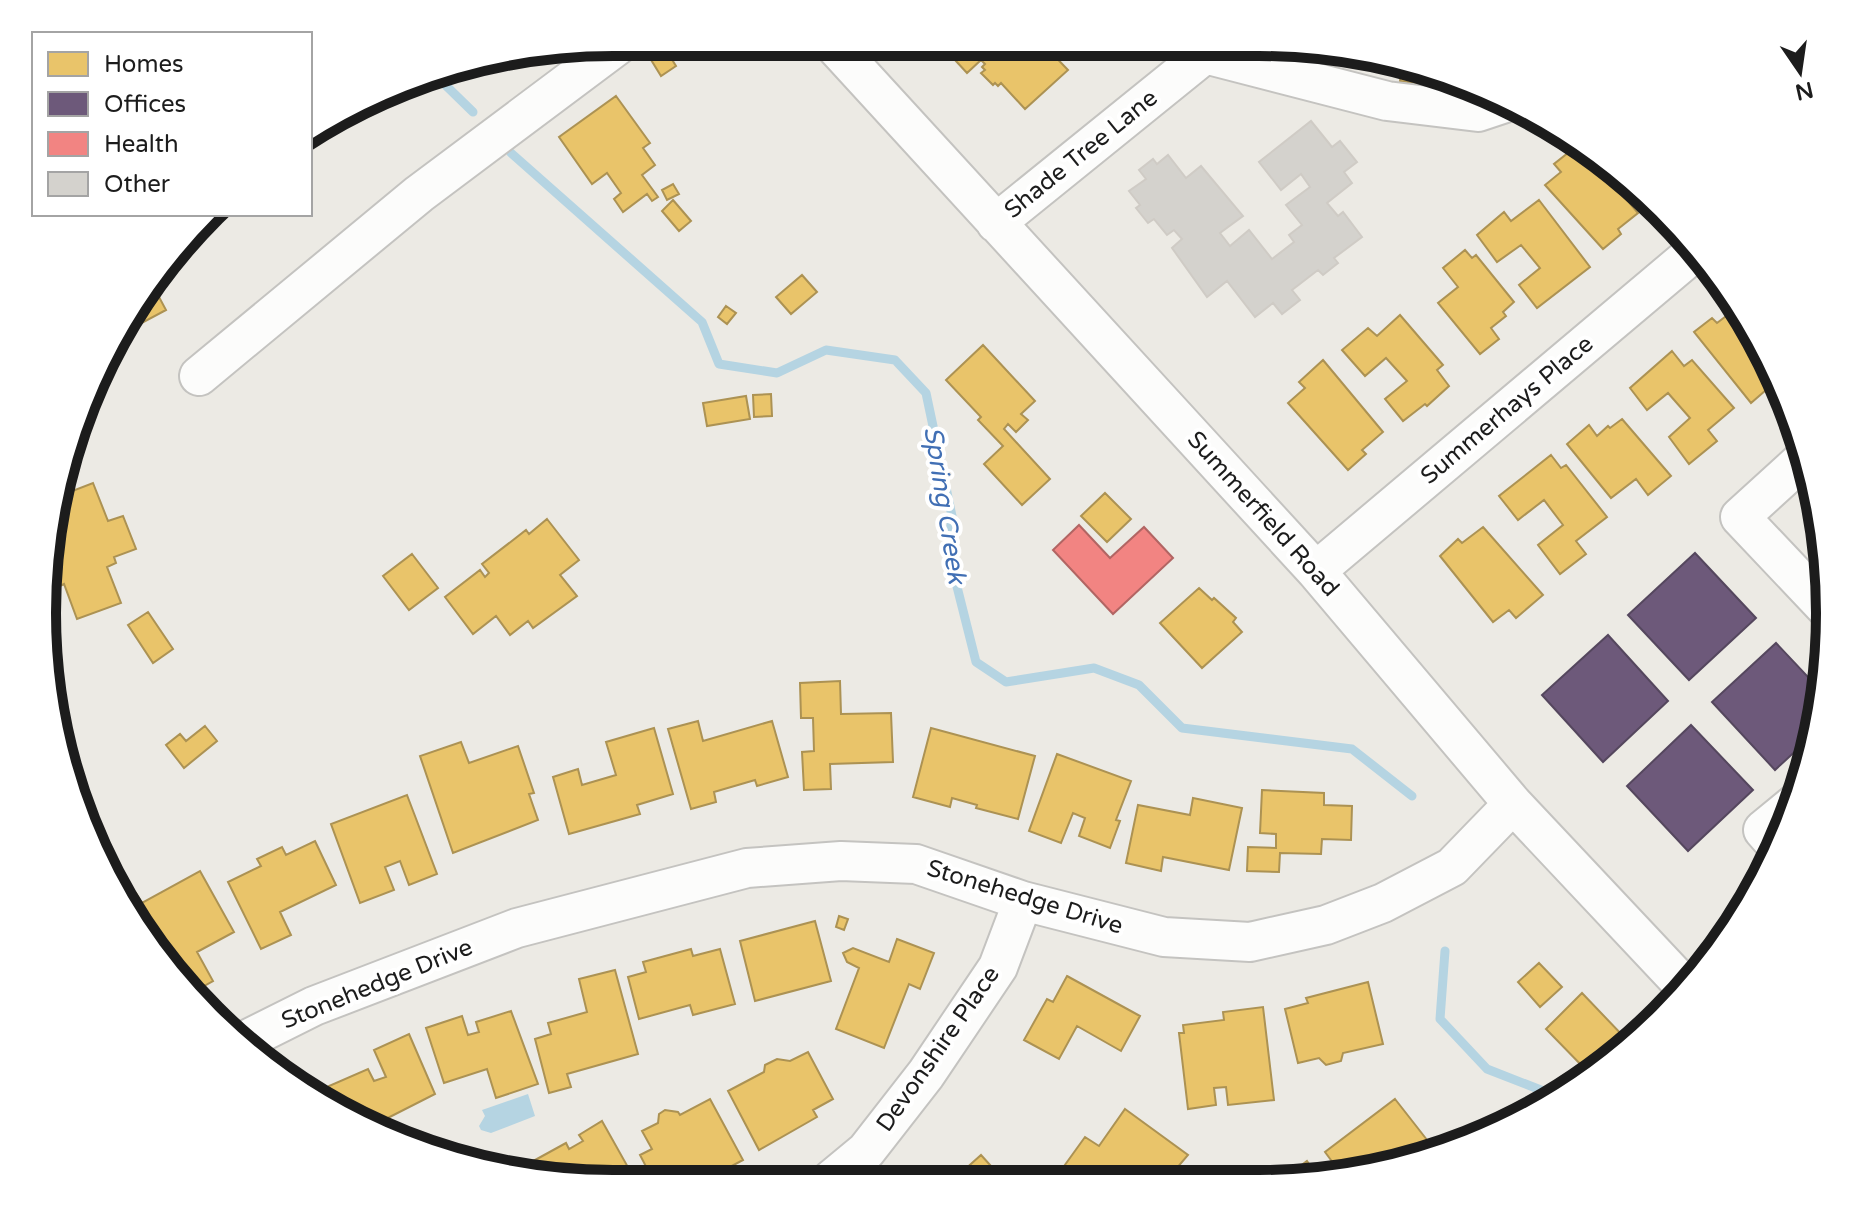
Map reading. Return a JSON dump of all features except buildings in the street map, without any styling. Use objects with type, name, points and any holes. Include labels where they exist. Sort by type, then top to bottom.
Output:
[{"type":"street","points":[[199,376],[419,194],[603,56]]},
{"type":"street","name":"Summerfield Road","points":[[854,56],[996,223],[1316,571],[1513,804],[1678,980]]},
{"type":"street","name":"Shade Tree Lane","points":[[996,223],[1197,56]]},
{"type":"street","name":"Shade Tree Lane","points":[[1226,56],[1387,101],[1478,112],[1492,107]]},
{"type":"street","name":"Summerhays Place","points":[[1316,571],[1688,258]]},
{"type":"street","points":[[1796,466],[1740,517],[1816,597]]},
{"type":"street","name":"Stonehedge Drive","points":[[252,1037],[314,1006],[517,928],[747,868],[841,861],[916,864],[1023,901],[1164,937],[1250,942],[1326,925],[1383,903],[1452,867],[1513,804]]},
{"type":"street","points":[[1769,837],[1763,830],[1777,819]]},
{"type":"street","name":"Devonshire Place","points":[[843,1170],[866,1151],[926,1074],[998,967],[1023,901]]},
{"type":"water","points":[[528,1094],[535,1116],[491,1133],[481,1130],[479,1126],[485,1116],[482,1110]]},
{"type":"waterway","name":"Spring Creek","points":[[443,83],[473,112]]},
{"type":"waterway","name":"Spring Creek","points":[[511,153],[702,322],[719,364],[777,373],[826,350],[895,360],[926,393],[952,516],[948,551],[976,662],[1006,682],[1094,668],[1139,685],[1182,728],[1352,749],[1412,796]]},
{"type":"waterway","name":"Spring Creek","points":[[1445,951],[1440,1019],[1487,1069],[1544,1091]]}]
